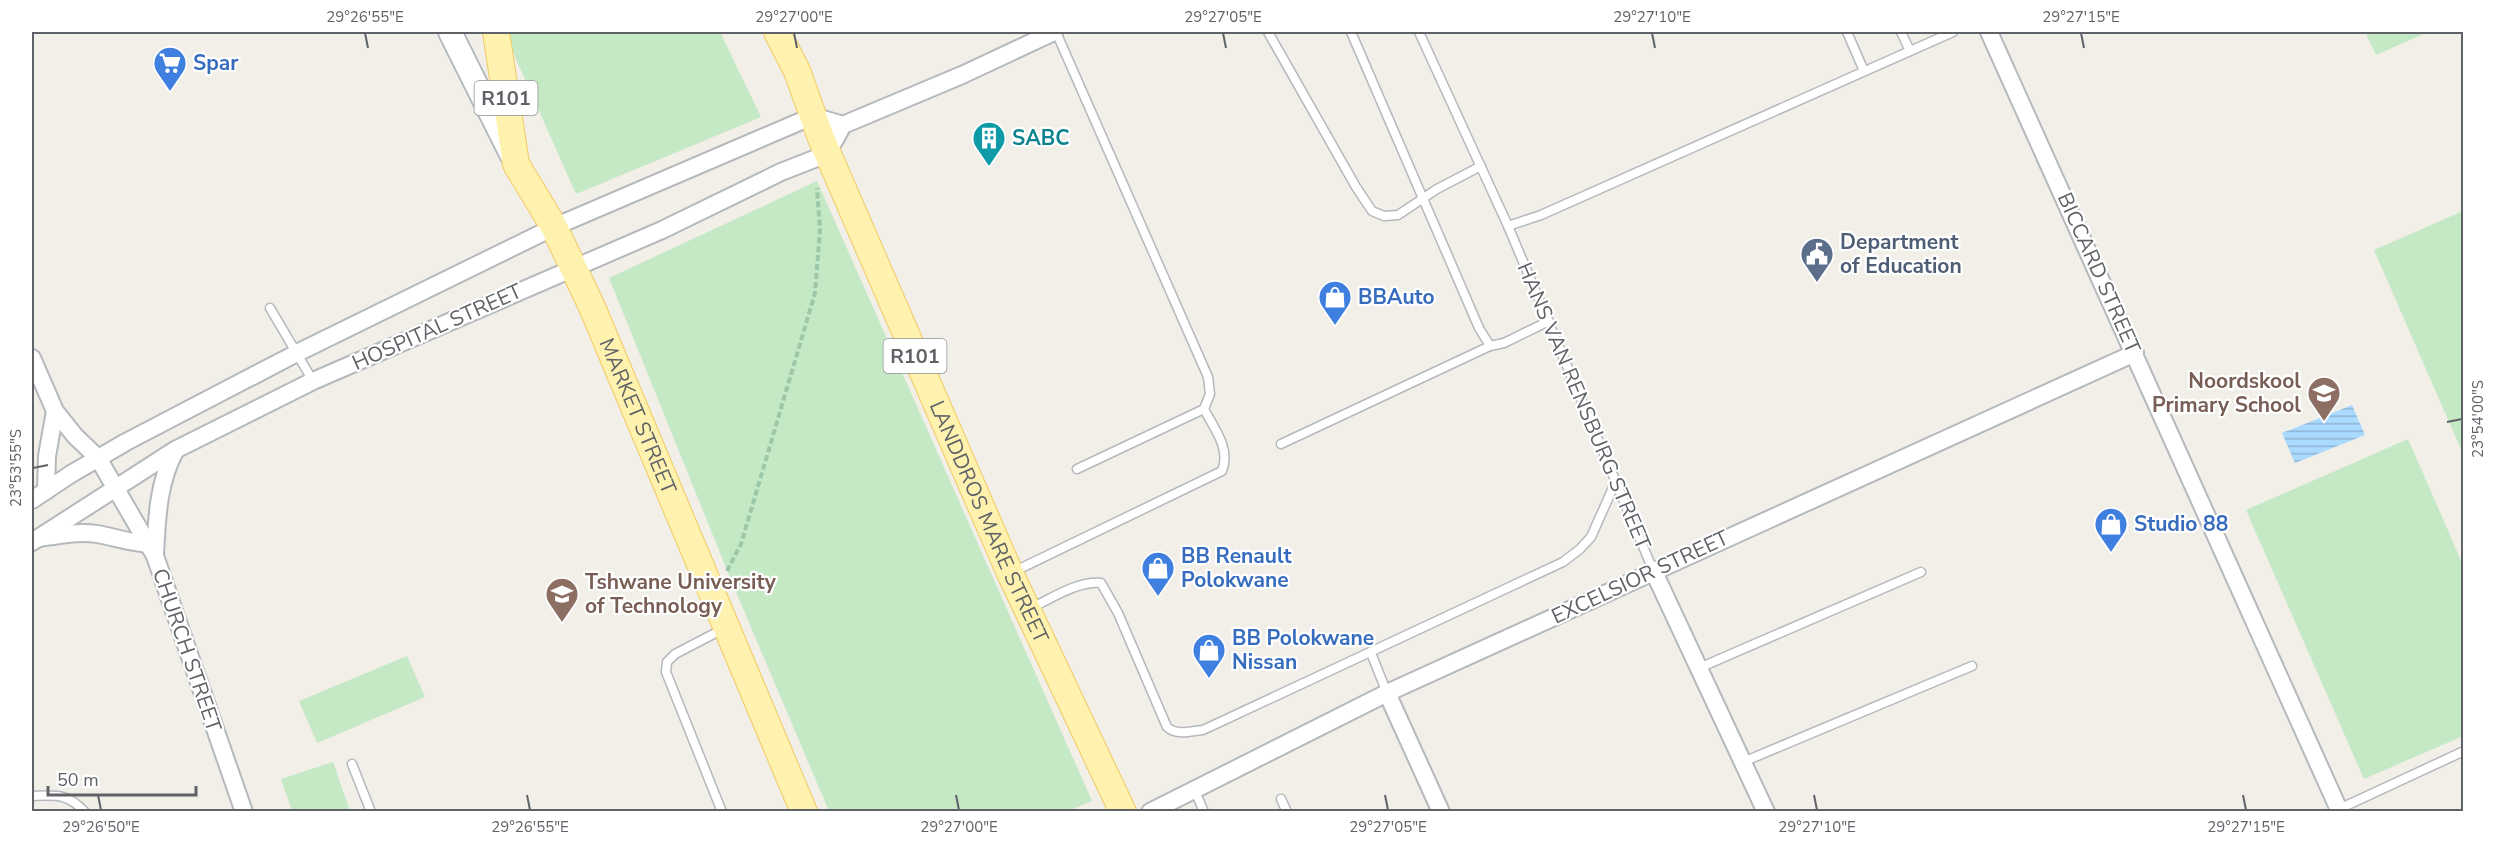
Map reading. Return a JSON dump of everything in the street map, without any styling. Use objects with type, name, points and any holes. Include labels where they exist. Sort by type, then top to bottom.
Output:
[{"type":"main road","name":"MARKET STREET","points":[[450,32],[516,164],[554,227],[592,307],[804,812]]},
{"type":"main road","name":"R101","points":[[496,32],[516,164]]},
{"type":"main road","name":"LANDDROS MARE STREET","points":[[777,32],[797,71],[827,154],[1010,573],[1123,812]]},
{"type":"street","points":[[827,154],[843,125],[962,75],[1055,32]]},
{"type":"street","name":"BICCARD STREET","points":[[1989,32],[2340,810]]},
{"type":"street","points":[[813,116],[843,125]]},
{"type":"street","name":"HOSPITAL STREET","points":[[39,496],[98,458],[297,352],[554,227],[813,116]]},
{"type":"street","name":"HOSPITAL STREET","points":[[35,540],[175,450],[313,381],[662,230],[781,172],[827,154]]},
{"type":"street","name":"EXCELSIOR STREET","points":[[1149,812],[1388,693],[1653,570],[2135,353]]},
{"type":"street","name":"CHURCH STREET","points":[[32,358],[55,411],[75,436],[98,458],[152,550],[244,812]]},
{"type":"street","points":[[39,496],[55,411]]},
{"type":"street","name":"CHURCH STREET","points":[[152,550],[163,478],[175,450]]},
{"type":"street","name":"CHURCH STREET","points":[[35,540],[81,533],[152,550]]},
{"type":"street","name":"HANS VAN RENSBURG STREET","points":[[1653,570],[1766,812]]},
{"type":"street","points":[[1388,693],[1441,812]]},
{"type":"lane","points":[[1055,32],[1208,377],[1210,394],[1204,409],[1077,469]]},
{"type":"lane","points":[[1268,32],[1371,211],[1384,216],[1398,215],[1437,189],[1481,166]]},
{"type":"lane","points":[[1351,32],[1479,328],[1491,346]]},
{"type":"lane","name":"HANS VAN RENSBURG STREET","points":[[1419,32],[1508,226],[1653,570]]},
{"type":"lane","points":[[1846,32],[1864,71]]},
{"type":"lane","points":[[1901,32],[1910,51]]},
{"type":"lane","points":[[1508,226],[1541,215],[1953,32]]},
{"type":"lane","points":[[270,308],[313,381]]},
{"type":"lane","points":[[1281,444],[1549,321]]},
{"type":"lane","points":[[1010,573],[1222,471],[1226,461],[1224,449],[1204,409]]},
{"type":"lane","points":[[1029,609],[1080,585],[1090,582],[1101,583],[1111,598],[1167,727],[1172,731],[1203,730],[1563,562],[1592,537],[1616,481]]},
{"type":"lane","points":[[1699,668],[1921,573]]},
{"type":"lane","points":[[722,812],[668,684],[666,672],[667,662],[675,654],[725,628]]},
{"type":"lane","points":[[1371,653],[1388,693]]},
{"type":"lane","points":[[1743,762],[1972,666]]},
{"type":"lane","points":[[2340,810],[2463,751]]},
{"type":"lane","points":[[352,764],[370,812]]},
{"type":"lane","points":[[1195,791],[1204,812]]},
{"type":"lane","points":[[32,796],[57,795],[74,800],[85,812]]},
{"type":"lane","points":[[1281,799],[1287,812]]},
{"type":"path","points":[[713,598],[741,544],[815,293],[820,230],[817,181],[827,154]]},
{"type":"green space","points":[[510,32],[720,32],[761,117],[576,194],[508,41]]},
{"type":"green space","points":[[2365,32],[2428,32],[2376,55]]},
{"type":"green space","points":[[817,181],[1092,801],[1068,811],[829,811],[733,585],[609,278]]},
{"type":"green space","points":[[2463,211],[2463,454],[2374,250]]},
{"type":"green space","points":[[2408,439],[2463,565],[2463,736],[2364,779],[2246,510]]},
{"type":"green space","points":[[407,656],[425,697],[317,743],[299,701]]},
{"type":"green space","points":[[333,762],[350,811],[292,811],[281,779]]},
{"type":"water","points":[[2352,405],[2365,435],[2295,463],[2282,433]]},
{"type":"place","name":"Spar","points":[[170,92]]},
{"type":"place","name":"SABC","points":[[989,167]]},
{"type":"place","name":"Department of Education","points":[[1817,283]]},
{"type":"place","name":"BBAuto","points":[[1335,326]]},
{"type":"place","name":"Noordskool Primary School","points":[[2324,422]]},
{"type":"place","name":"Studio 88","points":[[2111,553]]},
{"type":"place","name":"BB Renault Polokwane","points":[[1158,597]]},
{"type":"place","name":"Tshwane University of Technology","points":[[562,623]]},
{"type":"place","name":"BB Polokwane Nissan","points":[[1209,679]]}]
